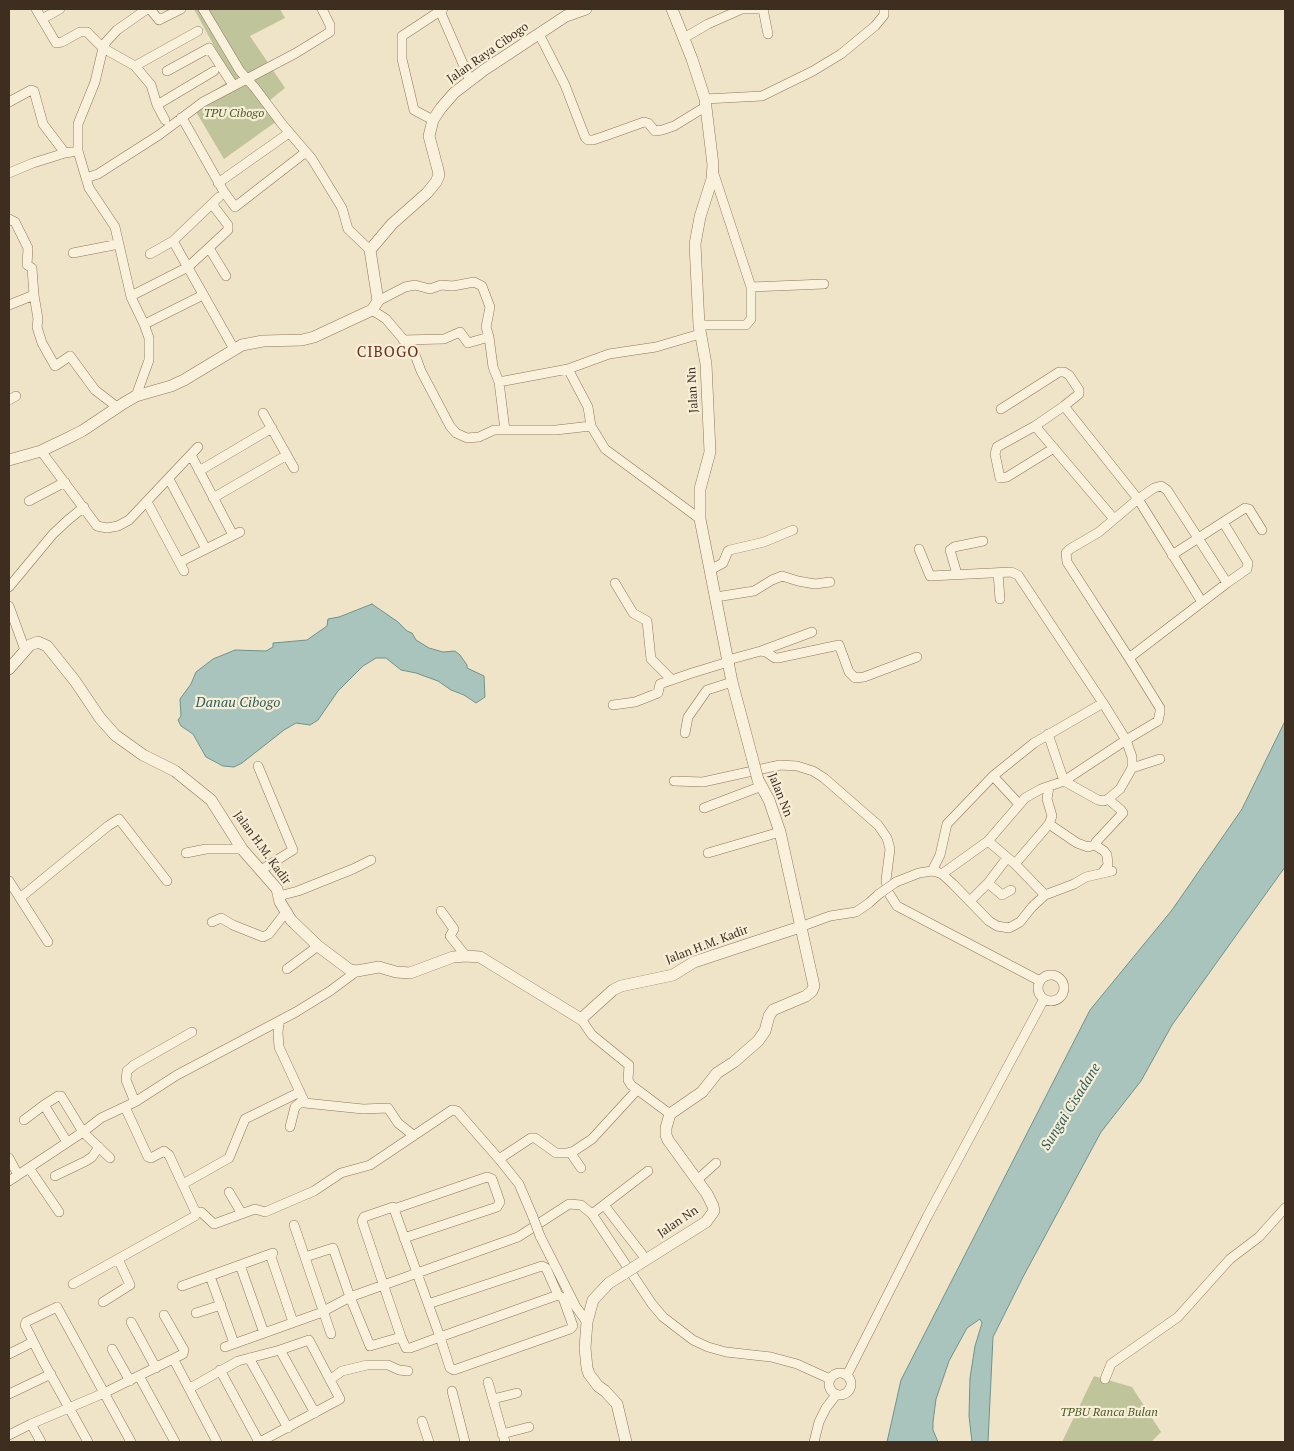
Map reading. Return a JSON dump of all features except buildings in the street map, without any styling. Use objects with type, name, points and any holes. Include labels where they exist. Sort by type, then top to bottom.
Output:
[{"type":"street","points":[[36,9],[56,43],[84,31],[91,34],[103,48],[135,66],[151,85],[165,120]]},
{"type":"street","points":[[42,19],[60,9]]},
{"type":"street","points":[[136,396],[149,360],[150,346],[144,324],[131,296],[115,227],[92,193],[86,178],[78,151],[78,124],[95,82],[103,48],[108,39],[117,30],[148,9],[159,20],[181,9]]},
{"type":"street","points":[[202,9],[240,71],[307,152],[342,208],[347,227],[370,250],[375,306],[414,352],[425,379],[450,426],[456,433],[467,438],[479,437],[494,430],[556,430],[592,426]]},
{"type":"street","points":[[86,178],[110,167],[203,102],[296,53],[330,32],[330,25],[322,9]]},
{"type":"street","name":"Jalan Raya Cibogo","points":[[433,120],[454,93],[470,80],[566,16],[586,9]]},
{"type":"street","name":"Jalan Nn","points":[[626,1442],[617,1404],[598,1386],[587,1368],[585,1348],[590,1307],[596,1296],[609,1283],[711,1217],[714,1206],[666,1135],[670,1114],[702,1092],[717,1073],[734,1062],[758,1041],[765,1031],[769,1016],[776,1008],[806,996],[812,991],[814,981],[800,927],[780,832],[760,783],[732,682],[700,519],[700,489],[710,452],[706,364],[700,330],[695,244],[700,217],[713,171],[712,150],[705,103],[684,38],[672,9]]},
{"type":"street","points":[[684,38],[708,24],[742,9],[763,9],[768,34]]},
{"type":"street","points":[[539,34],[566,85],[585,136],[588,140],[594,140],[644,122],[648,123],[655,131],[662,130],[674,126],[705,103],[762,96],[828,62],[882,18],[884,9]]},
{"type":"street","points":[[370,250],[392,224],[427,193],[439,176],[429,136],[433,120],[414,110],[402,58],[402,36],[442,10],[470,80]]},
{"type":"street","points":[[135,66],[198,31]]},
{"type":"street","points":[[167,71],[209,48],[233,85]]},
{"type":"street","points":[[157,104],[214,71]]},
{"type":"street","points":[[9,102],[31,90],[34,91],[43,124],[65,153]]},
{"type":"street","points":[[181,118],[218,182],[235,207],[302,155]]},
{"type":"street","points":[[218,182],[286,135]]},
{"type":"street","points":[[9,173],[33,163],[78,151]]},
{"type":"street","points":[[499,382],[568,369],[609,354],[656,347],[700,330],[746,325],[751,319],[751,287],[713,171]]},
{"type":"street","points":[[136,294],[188,267],[228,230],[229,227],[216,200],[173,241],[150,254]]},
{"type":"street","points":[[9,219],[15,222],[28,248],[27,265],[32,268],[38,319],[37,327],[42,343],[55,366],[70,356],[95,390],[117,407]]},
{"type":"street","points":[[173,241],[234,349]]},
{"type":"street","points":[[73,253],[119,244]]},
{"type":"street","points":[[209,248],[226,276]]},
{"type":"street","points":[[9,460],[41,451],[82,431],[136,396],[171,386],[184,380],[234,349],[250,343],[302,340],[314,337],[375,306],[405,287],[415,285],[430,289],[441,285],[453,286],[474,282],[482,286],[490,307],[486,327],[490,337],[493,367],[499,382],[506,430]]},
{"type":"street","points":[[751,287],[824,284]]},
{"type":"street","points":[[149,322],[203,295]]},
{"type":"street","points":[[9,305],[34,296]]},
{"type":"street","points":[[403,340],[444,339],[460,332],[468,344],[490,337]]},
{"type":"street","points":[[568,369],[588,407],[592,426],[605,450],[700,519]]},
{"type":"street","points":[[1001,409],[1059,372],[1069,375],[1079,390],[1079,394],[1035,426],[998,447],[995,454],[1000,478],[1007,477],[1054,448]]},
{"type":"street","points":[[1064,406],[1138,499],[1202,602]]},
{"type":"street","points":[[263,413],[294,468]]},
{"type":"street","points":[[1035,426],[1114,519]]},
{"type":"street","points":[[199,471],[272,428]]},
{"type":"street","points":[[41,451],[97,526],[107,528],[118,526],[129,520],[198,447]]},
{"type":"street","points":[[180,562],[236,534],[213,498],[191,455]]},
{"type":"street","points":[[213,498],[287,455]]},
{"type":"street","points":[[169,479],[206,549]]},
{"type":"street","points":[[30,501],[65,482]]},
{"type":"street","points":[[942,874],[988,841],[1019,804],[1031,794],[1064,781],[1158,720],[1160,708],[1067,562],[1066,553],[1099,532],[1154,488],[1163,487],[1227,583]]},
{"type":"street","points":[[147,502],[184,571]]},
{"type":"street","points":[[9,588],[53,534],[84,507]]},
{"type":"street","points":[[1172,555],[1247,508],[1262,530]]},
{"type":"street","points":[[1129,658],[1246,569],[1248,563],[1223,522]]},
{"type":"street","points":[[710,570],[723,562],[730,550],[764,542],[793,530]]},
{"type":"street","points":[[957,574],[950,550],[954,547],[983,541]]},
{"type":"street","points":[[919,549],[930,576],[998,572],[1011,572],[1018,575],[1126,740],[1132,757],[1132,768],[1120,789],[1108,799],[1098,800],[1064,781],[1048,734]]},
{"type":"street","points":[[998,572],[1000,599]]},
{"type":"street","points":[[716,598],[754,591],[782,576],[798,582],[815,584],[830,582]]},
{"type":"street","points":[[615,584],[633,613],[647,621],[651,659],[672,680]]},
{"type":"street","points":[[9,606],[25,650],[9,669]]},
{"type":"street","points":[[612,705],[628,704],[650,696],[659,692],[660,684],[812,632]]},
{"type":"street","name":"Jalan H.M. Kadir","points":[[25,650],[30,645],[38,642],[47,646],[114,735],[144,755],[175,771],[203,792],[217,808],[242,849],[277,890],[286,912],[318,946],[350,970],[357,971]]},
{"type":"street","points":[[761,651],[778,658],[839,645],[849,672],[855,678],[864,677],[917,657]]},
{"type":"street","points":[[685,733],[688,717],[707,690],[732,682]]},
{"type":"street","points":[[932,871],[940,855],[947,824],[993,776],[1029,746],[1103,703]]},
{"type":"street","points":[[1132,768],[1160,759]]},
{"type":"street","points":[[674,781],[703,782],[780,765],[797,766],[813,771],[824,778],[878,825],[887,838],[890,849],[886,880],[888,892],[897,906],[1040,982]]},
{"type":"street","points":[[258,766],[293,850],[261,870]]},
{"type":"street","points":[[993,776],[1019,804]]},
{"type":"street","points":[[704,808],[760,783]]},
{"type":"street","points":[[1015,864],[1049,824],[1052,816],[1047,799],[1049,787]]},
{"type":"street","points":[[1049,824],[1078,843],[1088,847],[1095,845],[1123,813],[1122,810],[1108,799]]},
{"type":"street","points":[[20,898],[117,819],[120,820],[167,881]]},
{"type":"street","points":[[708,853],[780,832]]},
{"type":"street","points":[[988,841],[1015,864],[1046,896]]},
{"type":"street","points":[[800,927],[830,916],[856,912],[896,882],[932,871],[942,874],[989,921],[997,926],[1009,928],[1020,922],[1032,907],[1046,896],[1086,877],[1108,871],[1107,855],[1095,845]]},
{"type":"street","points":[[186,853],[201,850],[242,849]]},
{"type":"street","points":[[970,901],[988,883],[1007,858]]},
{"type":"street","points":[[279,896],[298,891],[371,860]]},
{"type":"street","points":[[9,881],[48,942]]},
{"type":"street","points":[[988,883],[1002,895],[1006,895],[1011,890]]},
{"type":"street","points":[[441,911],[454,928],[450,936],[466,956]]},
{"type":"street","points":[[212,922],[221,918],[233,926],[263,936],[269,934],[286,912]]},
{"type":"street","name":"Jalan H.M. Kadir","points":[[581,1019],[613,990],[621,986],[673,975],[694,962],[800,927]]},
{"type":"street","points":[[287,969],[318,946]]},
{"type":"street","points":[[9,1181],[84,1132],[101,1118],[135,1102],[177,1075],[280,1021],[330,992],[357,971],[379,967],[396,972],[410,973],[453,957],[480,957],[581,1019],[592,1036],[629,1065],[628,1080],[636,1090],[670,1114]]},
{"type":"street","points":[[1051,974],[1058,976],[1064,988],[1062,994],[1058,999],[1051,1001],[1044,999],[1038,991],[1040,982],[1044,976],[1051,974]]},
{"type":"street","points":[[847,1375],[926,1217],[1044,999]]},
{"type":"street","points":[[280,1021],[278,1047],[301,1096],[308,1104],[363,1109],[388,1108],[398,1123],[414,1136]]},
{"type":"street","points":[[135,1102],[125,1075],[129,1068],[192,1032]]},
{"type":"street","points":[[499,1158],[531,1138],[535,1138],[556,1153],[570,1152],[592,1139],[636,1090]]},
{"type":"street","points":[[24,1120],[58,1096],[62,1096],[84,1132],[110,1158]]},
{"type":"street","points":[[290,1127],[295,1108],[301,1096]]},
{"type":"street","points":[[183,1184],[229,1158],[246,1118],[301,1096]]},
{"type":"street","points":[[44,1105],[67,1142]]},
{"type":"street","points":[[125,1107],[148,1157],[151,1158],[166,1152],[196,1213]]},
{"type":"street","points":[[196,1213],[202,1213],[214,1224],[257,1208],[265,1212],[314,1191],[341,1174],[370,1165],[449,1110],[455,1110],[499,1158],[519,1184],[540,1236],[576,1307],[587,1322]]},
{"type":"street","points":[[54,1176],[86,1161],[92,1157],[99,1147]]},
{"type":"street","points":[[570,1152],[581,1168]]},
{"type":"street","points":[[9,1158],[18,1175]]},
{"type":"street","points":[[696,1180],[716,1164]]},
{"type":"street","points":[[29,1168],[58,1212]]},
{"type":"street","points":[[592,1214],[648,1171]]},
{"type":"street","points":[[404,1238],[497,1207],[500,1202],[492,1179],[487,1177],[394,1209],[393,1207],[364,1217],[362,1221],[404,1346],[410,1348],[558,1295]]},
{"type":"street","points":[[229,1192],[242,1214]]},
{"type":"street","points":[[210,1276],[220,1305],[229,1345],[323,1311],[350,1296],[518,1237],[569,1204],[581,1205],[592,1214],[652,1304],[663,1317],[693,1340],[726,1352],[764,1356],[797,1364],[830,1379]]},
{"type":"street","points":[[604,1205],[642,1254]]},
{"type":"street","points":[[1105,1379],[1111,1364],[1115,1360],[1178,1317],[1230,1259],[1259,1237],[1285,1208]]},
{"type":"street","points":[[394,1209],[450,1368],[454,1370],[570,1329],[573,1326],[563,1298],[558,1295],[546,1268],[542,1266],[428,1304]]},
{"type":"street","points":[[73,1284],[195,1216],[196,1213]]},
{"type":"street","points":[[294,1225],[331,1334]]},
{"type":"street","points":[[305,1257],[333,1248],[370,1346],[401,1338]]},
{"type":"street","points":[[182,1286],[272,1254],[293,1322]]},
{"type":"street","points":[[103,1302],[130,1285],[118,1259]]},
{"type":"street","points":[[240,1265],[264,1333]]},
{"type":"street","points":[[196,1313],[220,1305]]},
{"type":"street","points":[[88,1442],[26,1325],[26,1322],[58,1308],[132,1442]]},
{"type":"street","points":[[9,1435],[174,1360],[184,1352],[164,1315]]},
{"type":"street","points":[[132,1322],[156,1368]]},
{"type":"street","points":[[190,1388],[220,1370],[238,1361],[309,1340],[340,1399],[260,1442],[220,1370]]},
{"type":"street","points":[[9,1354],[34,1342]]},
{"type":"street","points":[[112,1348],[130,1381]]},
{"type":"street","points":[[280,1350],[315,1412]]},
{"type":"street","points":[[249,1358],[288,1428]]},
{"type":"street","points":[[174,1360],[217,1442]]},
{"type":"street","points":[[330,1379],[342,1371],[367,1365],[388,1365],[398,1370],[408,1371]]},
{"type":"street","points":[[838,1373],[847,1375],[851,1382],[851,1388],[842,1395],[836,1395],[829,1386],[830,1379],[838,1373]]},
{"type":"street","points":[[9,1394],[51,1374]]},
{"type":"street","points":[[139,1376],[175,1442]]},
{"type":"street","points":[[488,1382],[504,1438],[529,1427]]},
{"type":"street","points":[[452,1391],[465,1442]]},
{"type":"street","points":[[492,1399],[517,1393]]},
{"type":"street","points":[[814,1442],[826,1408],[836,1395]]},
{"type":"street","points":[[422,1421],[429,1442]]},
{"type":"street","points":[[32,1424],[42,1442]]},
{"type":"green space","name":"TPU Cibogo","points":[[194,9],[280,9],[285,18],[250,36],[285,88],[264,105],[277,121],[224,159],[192,105],[232,79]]},
{"type":"green space","name":"TPBU Ranca Bulan","points":[[1094,1376],[1132,1387],[1161,1432],[1151,1442],[1062,1442]]},
{"type":"water","name":"Danau Cibogo","points":[[372,604],[398,622],[407,631],[412,633],[416,640],[429,648],[443,652],[455,651],[460,655],[467,668],[484,676],[485,697],[476,703],[438,681],[401,670],[386,658],[376,658],[363,666],[338,691],[318,720],[310,725],[296,723],[234,767],[223,766],[206,757],[193,734],[181,726],[178,720],[181,716],[180,699],[191,684],[196,672],[213,659],[235,650],[266,651],[273,647],[273,643],[307,640],[327,626],[328,619],[339,617]]},
{"type":"water","name":"Sungai Cisadane","points":[[1285,721],[1285,867],[1172,1025],[1141,1081],[1101,1132],[1023,1277],[993,1337],[988,1442],[972,1442],[969,1416],[970,1378],[975,1346],[982,1323],[980,1319],[967,1328],[949,1361],[936,1399],[933,1430],[938,1442],[887,1442],[901,1380],[1090,1010],[1172,910],[1242,809]]},
{"type":"district","name":"CIBOGO","points":[[388,353]]}]
